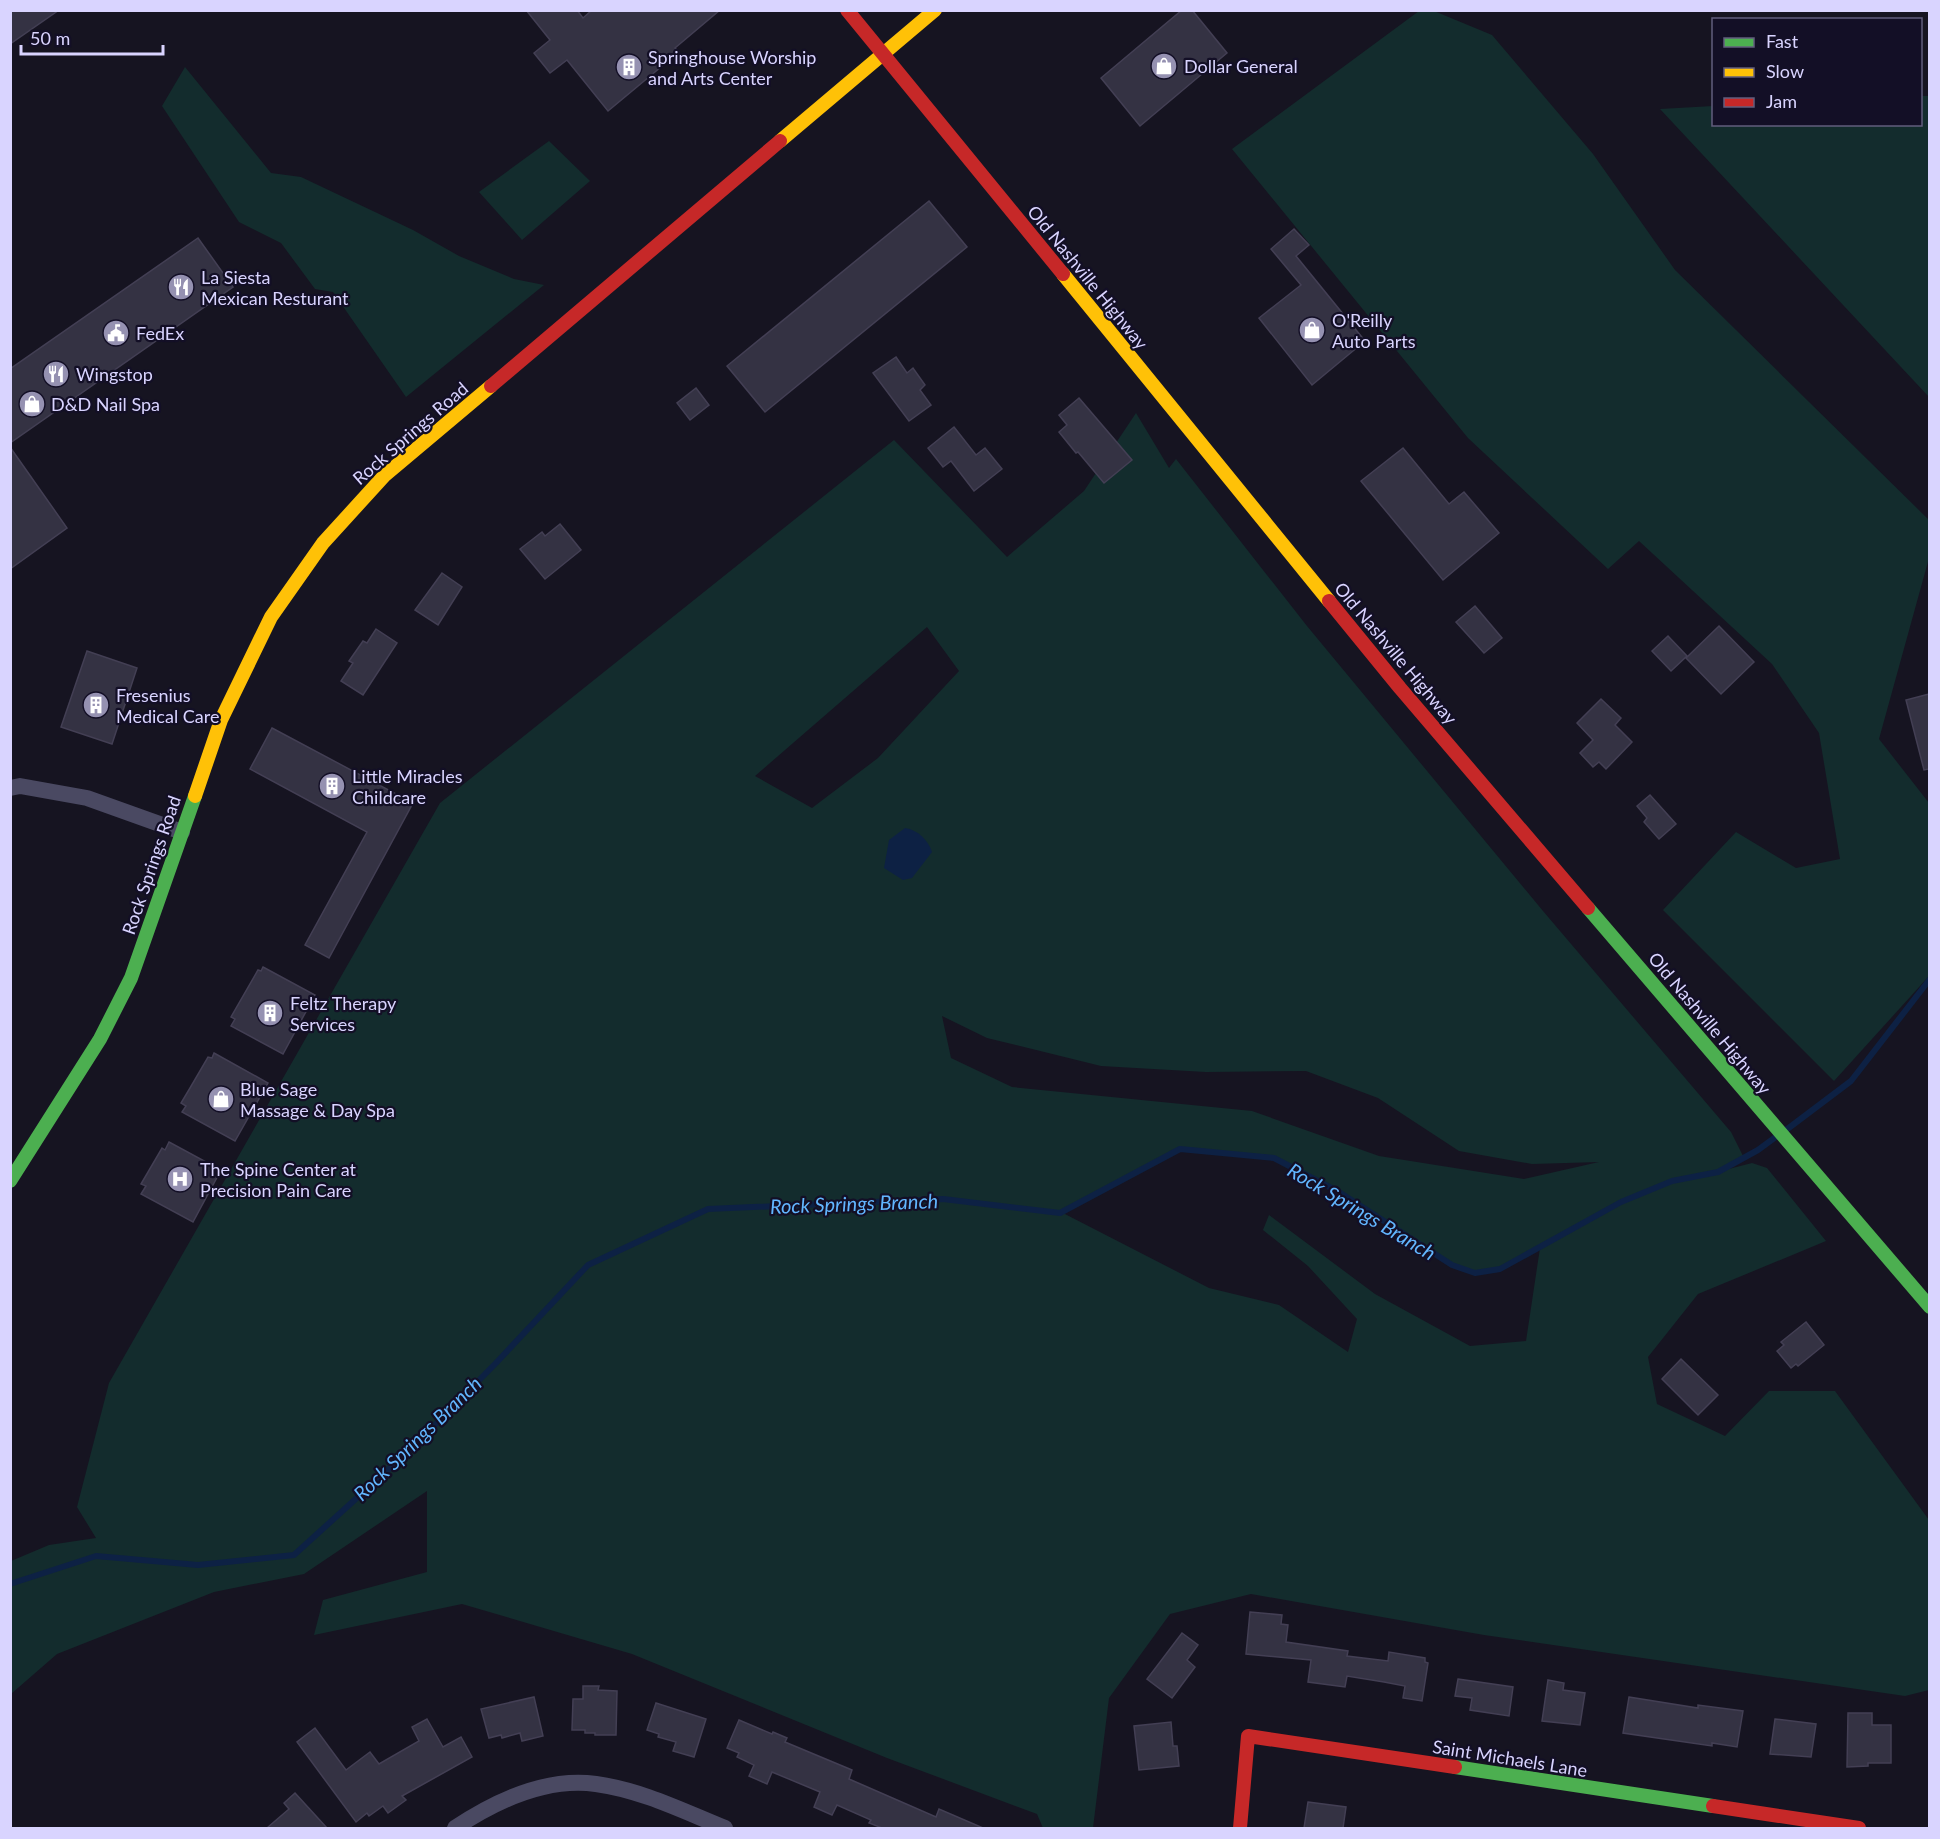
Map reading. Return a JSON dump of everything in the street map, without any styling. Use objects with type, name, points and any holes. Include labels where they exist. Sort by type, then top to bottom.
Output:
[{"type":"street","name":"Old Nashville Highway","points":[[847,10],[1400,688],[1929,1307]]},
{"type":"street","name":"Rock Springs Road","points":[[10,1181],[100,1039],[131,978],[221,720],[271,617],[323,543],[384,476],[935,10]]},
{"type":"street","points":[[10,788],[20,786],[87,798],[182,832]]},
{"type":"street","name":"Saint Michaels Lane","points":[[1240,1828],[1248,1736],[1859,1828]]},
{"type":"street","points":[[454,1828],[507,1800],[544,1787],[569,1783],[596,1784],[654,1798],[725,1828]]},
{"type":"green space","points":[[1419,11],[1434,11],[1492,35],[1593,154],[1675,270],[1929,520],[1929,558],[1879,739],[1929,803],[1929,976],[1834,1081],[1663,910],[1736,832],[1796,868],[1840,859],[1819,733],[1772,664],[1639,541],[1608,569],[1468,438],[1232,149]]},
{"type":"green space","points":[[185,67],[271,173],[301,177],[413,230],[459,256],[514,279],[544,285],[406,397],[333,292],[315,289],[281,243],[239,222],[162,106]]},
{"type":"green space","points":[[1922,96],[1930,96],[1929,397],[1660,109],[1712,106],[1712,126],[1922,126]]},
{"type":"green space","points":[[549,141],[590,181],[522,240],[479,192]]},
{"type":"green space","points":[[1136,413],[1169,468],[1176,459],[1307,626],[1543,911],[1731,1132],[1744,1158],[1721,1171],[1752,1163],[1767,1168],[1826,1241],[1698,1294],[1648,1357],[1657,1404],[1725,1436],[1769,1391],[1835,1391],[1929,1520],[1929,1690],[1905,1696],[1484,1635],[1251,1594],[1170,1614],[1109,1698],[1093,1828],[1043,1828],[1037,1814],[887,1758],[632,1654],[462,1604],[314,1635],[323,1600],[427,1572],[427,1491],[304,1574],[214,1592],[57,1654],[11,1694],[11,1561],[49,1545],[96,1538],[77,1507],[109,1383],[440,803],[894,440],[1007,557],[1084,491]],"holes":[[[927,627],[959,671],[878,758],[812,808],[755,776]],[[942,1016],[987,1038],[1101,1066],[1206,1072],[1306,1071],[1378,1098],[1459,1151],[1532,1164],[1599,1162],[1524,1179],[1379,1156],[1252,1111],[1012,1087],[951,1058]],[[1180,1149],[1274,1158],[1339,1192],[1452,1265],[1475,1273],[1500,1269],[1540,1248],[1526,1341],[1470,1346],[1375,1294],[1269,1215],[1263,1230],[1308,1266],[1357,1319],[1348,1352],[1279,1305],[1209,1288],[1061,1212]]]},
{"type":"water","points":[[905,828],[922,836],[932,852],[912,878],[903,880],[884,868],[889,840]]},
{"type":"building","points":[[10,10],[59,10],[10,44]]},
{"type":"building","name":"Springhouse Worship and Arts Center","points":[[526,10],[577,10],[583,18],[592,10],[720,10],[675,48],[679,52],[608,111],[567,60],[550,73],[534,53],[550,40]]},
{"type":"building","name":"Dollar General","points":[[1182,10],[1192,10],[1227,53],[1140,126],[1101,78]]},
{"type":"building","points":[[929,201],[967,247],[765,412],[727,366]]},
{"type":"building","name":"O'Reilly Auto Parts","points":[[1294,229],[1309,245],[1296,256],[1365,341],[1312,385],[1259,318],[1301,285],[1271,249]]},
{"type":"building","points":[[198,238],[233,287],[10,443],[10,369]]},
{"type":"building","points":[[896,357],[907,373],[913,368],[925,385],[920,390],[931,405],[909,421],[873,373]]},
{"type":"building","points":[[696,388],[709,405],[690,420],[677,403]]},
{"type":"building","points":[[1079,398],[1132,460],[1104,483],[1059,432],[1067,425],[1059,415]]},
{"type":"building","points":[[954,427],[976,455],[985,448],[1002,469],[974,491],[951,461],[943,467],[928,448]]},
{"type":"building","points":[[10,447],[67,528],[10,569]]},
{"type":"building","points":[[1403,448],[1449,504],[1464,492],[1499,533],[1443,580],[1361,481]]},
{"type":"building","points":[[560,524],[581,550],[545,579],[520,549],[542,532],[545,536]]},
{"type":"building","points":[[442,573],[462,587],[438,625],[415,610]]},
{"type":"building","points":[[1475,606],[1502,638],[1484,653],[1456,622]]},
{"type":"building","points":[[1719,626],[1754,662],[1721,694],[1686,658]]},
{"type":"building","points":[[376,629],[397,643],[363,695],[341,681],[353,663],[349,661],[363,641],[367,643]]},
{"type":"building","points":[[1668,636],[1687,656],[1671,671],[1652,651]]},
{"type":"building","name":"Fresenius Medical Care","points":[[87,651],[137,668],[112,744],[61,727]]},
{"type":"building","points":[[1929,694],[1929,769],[1924,770],[1906,700]]},
{"type":"building","points":[[1601,699],[1621,718],[1615,725],[1632,742],[1606,769],[1599,762],[1593,767],[1580,753],[1593,740],[1577,723]]},
{"type":"building","name":"Little Miracles Childcare","points":[[272,728],[413,803],[329,958],[305,945],[367,832],[250,769]]},
{"type":"building","points":[[1650,795],[1676,824],[1659,839],[1644,822],[1647,818],[1637,806]]},
{"type":"building","name":"Feltz Therapy Services","points":[[263,967],[315,995],[283,1054],[231,1026],[235,1019],[231,1017],[258,970],[261,971]]},
{"type":"building","name":"Blue Sage Massage & Day Spa","points":[[214,1053],[268,1083],[235,1141],[182,1112],[186,1106],[181,1103],[208,1057],[212,1058]]},
{"type":"building","name":"The Spine Center at Precision Pain Care","points":[[169,1142],[221,1170],[193,1222],[141,1194],[146,1186],[141,1184],[162,1148],[165,1150]]},
{"type":"building","points":[[1806,1322],[1824,1345],[1798,1366],[1796,1364],[1791,1368],[1777,1351],[1784,1345],[1781,1342]]},
{"type":"building","points":[[1681,1359],[1718,1395],[1698,1415],[1662,1379]]},
{"type":"building","points":[[1250,1612],[1282,1615],[1281,1624],[1288,1625],[1286,1642],[1348,1651],[1347,1656],[1388,1661],[1389,1652],[1425,1658],[1425,1662],[1428,1663],[1422,1701],[1403,1698],[1405,1686],[1384,1682],[1347,1676],[1345,1687],[1308,1682],[1311,1660],[1246,1654]]},
{"type":"building","points":[[1182,1633],[1198,1645],[1187,1660],[1195,1667],[1172,1698],[1147,1679]]},
{"type":"building","points":[[1458,1679],[1513,1687],[1509,1716],[1470,1710],[1472,1698],[1455,1696]]},
{"type":"building","points":[[1548,1680],[1564,1683],[1563,1690],[1585,1693],[1580,1725],[1542,1721]]},
{"type":"building","points":[[583,1686],[599,1686],[598,1690],[617,1691],[616,1735],[595,1735],[595,1733],[585,1733],[585,1730],[572,1730],[573,1699],[583,1699]]},
{"type":"building","points":[[534,1697],[543,1736],[522,1741],[520,1733],[502,1738],[501,1735],[489,1738],[481,1709]]},
{"type":"building","points":[[1629,1697],[1698,1708],[1698,1705],[1743,1711],[1737,1747],[1712,1743],[1712,1746],[1623,1733]]},
{"type":"building","points":[[656,1703],[706,1719],[694,1757],[673,1751],[676,1742],[658,1737],[659,1734],[647,1730]]},
{"type":"building","points":[[1848,1713],[1872,1713],[1872,1725],[1891,1725],[1891,1763],[1868,1763],[1868,1766],[1847,1767]]},
{"type":"building","points":[[427,1719],[443,1747],[461,1737],[472,1757],[402,1796],[406,1800],[388,1813],[383,1806],[369,1816],[367,1813],[356,1822],[297,1742],[315,1728],[346,1770],[370,1752],[379,1764],[419,1741],[412,1727]]},
{"type":"building","points":[[1775,1719],[1816,1724],[1811,1757],[1770,1754]]},
{"type":"building","points":[[739,1720],[787,1738],[785,1742],[852,1770],[849,1779],[936,1817],[939,1809],[983,1828],[882,1828],[869,1823],[871,1820],[837,1805],[832,1815],[814,1807],[820,1792],[772,1772],[767,1784],[749,1776],[754,1765],[737,1757],[739,1753],[727,1748]]},
{"type":"building","points":[[1171,1722],[1173,1746],[1177,1746],[1179,1766],[1139,1770],[1134,1726]]},
{"type":"building","points":[[295,1793],[327,1828],[267,1828],[289,1809],[284,1803]]},
{"type":"building","points":[[1308,1802],[1346,1807],[1343,1828],[1304,1828]]},
{"type":"waterway","name":"Rock Springs Branch","points":[[1786,1130],[1851,1081],[1930,979]]},
{"type":"waterway","name":"Rock Springs Branch","points":[[10,1584],[96,1556],[198,1565],[294,1555],[413,1447],[588,1265],[708,1209],[943,1199],[1060,1213],[1180,1149],[1274,1158],[1339,1192],[1452,1265],[1475,1273],[1500,1269],[1621,1202],[1672,1181],[1718,1172],[1758,1150],[1777,1136]]},
{"type":"traffic: fast","points":[[10,1181],[100,1039],[131,978],[195,796]]},
{"type":"traffic: fast","points":[[1588,908],[1930,1307]]},
{"type":"traffic: fast","points":[[1455,1767],[1713,1806]]},
{"type":"traffic: slow","points":[[780,141],[935,10]]},
{"type":"traffic: slow","points":[[1063,274],[1329,601]]},
{"type":"traffic: slow","points":[[195,796],[221,720],[271,617],[323,543],[384,476],[491,386]]},
{"type":"traffic: jam","points":[[847,10],[1063,274]]},
{"type":"traffic: jam","points":[[491,386],[780,141]]},
{"type":"traffic: jam","points":[[1329,601],[1400,688],[1588,908]]},
{"type":"traffic: jam","points":[[1240,1828],[1248,1736],[1455,1767]]},
{"type":"traffic: jam","points":[[1713,1806],[1859,1828]]},
{"type":"place","name":"Dollar General","points":[[1164,66]]},
{"type":"place","name":"Springhouse Worship and Arts Center","points":[[629,67]]},
{"type":"place","name":"La Siesta Mexican Resturant","points":[[181,287]]},
{"type":"place","name":"O'Reilly Auto Parts","points":[[1312,330]]},
{"type":"place","name":"FedEx","points":[[116,333]]},
{"type":"place","name":"Wingstop","points":[[56,374]]},
{"type":"place","name":"D&D Nail Spa","points":[[32,404]]},
{"type":"place","name":"Fresenius Medical Care","points":[[96,705]]},
{"type":"place","name":"Little Miracles Childcare","points":[[332,786]]},
{"type":"place","name":"Feltz Therapy Services","points":[[270,1013]]},
{"type":"place","name":"Blue Sage Massage & Day Spa","points":[[221,1099]]},
{"type":"place","name":"The Spine Center at Precision Pain Care","points":[[180,1179]]}]
